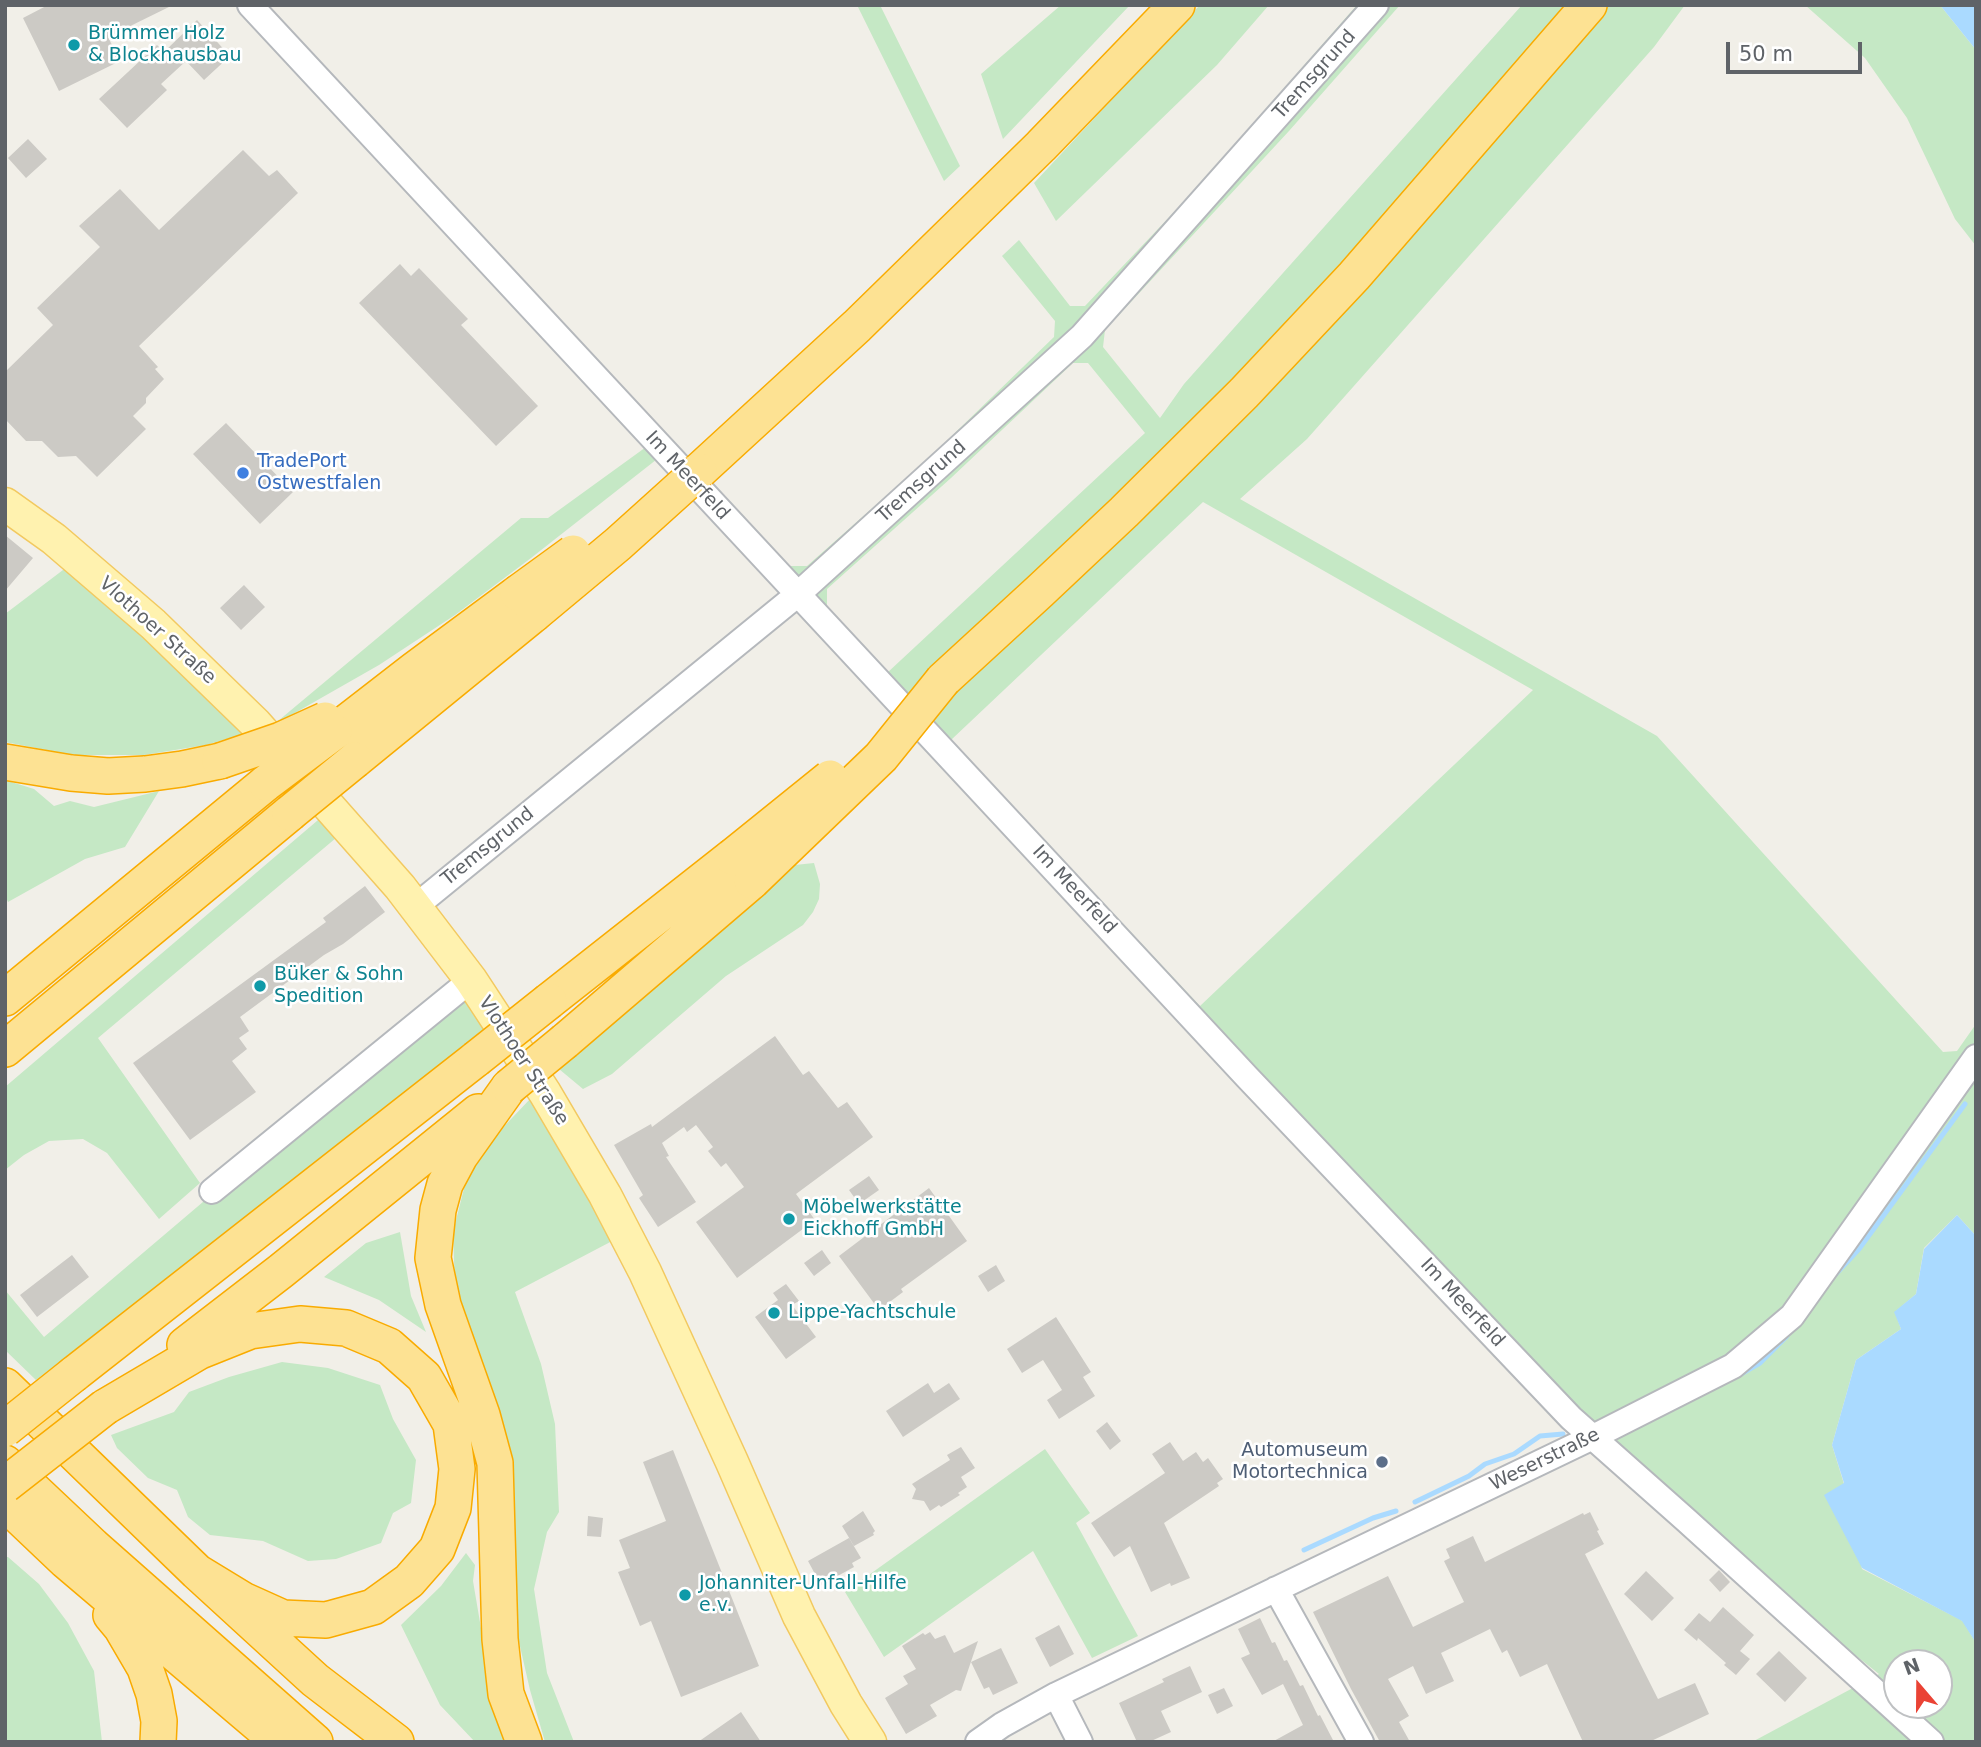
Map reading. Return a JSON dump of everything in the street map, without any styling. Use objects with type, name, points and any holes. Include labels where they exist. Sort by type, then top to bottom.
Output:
[{"type":"highway","points":[[5,1049],[355,760],[606,528],[699,471],[857,326],[1041,146],[1177,5]]},
{"type":"highway","points":[[5,1485],[281,1271],[565,1041],[742,869],[838,771],[1041,591],[1244,393],[1354,276],[1589,5]]},
{"type":"highway","points":[[5,998],[266,783],[329,726],[414,670],[526,603]]},
{"type":"highway","points":[[5,762],[71,773],[108,776],[145,774],[220,761],[329,726]]},
{"type":"highway","points":[[5,1429],[549,1001],[742,869]]},
{"type":"highway","points":[[509,1087],[460,1156],[445,1184],[438,1210],[433,1258],[443,1305],[482,1415],[495,1463],[500,1639],[506,1694],[524,1742]]},
{"type":"highway","points":[[105,1407],[200,1351],[250,1331],[300,1324],[346,1328],[389,1346],[424,1377],[451,1424],[457,1469],[453,1508],[437,1549],[409,1581],[373,1607],[326,1620],[283,1618],[243,1600],[197,1572]]},
{"type":"highway","points":[[5,1386],[197,1572],[315,1679],[396,1742]]},
{"type":"highway","points":[[5,1413],[270,1662],[361,1742]]},
{"type":"highway","points":[[5,1463],[93,1546],[315,1742]]},
{"type":"highway","points":[[5,1503],[66,1561],[279,1742]]},
{"type":"highway","points":[[66,1561],[121,1627],[145,1668],[154,1693],[159,1721],[158,1742]]},
{"type":"main road","name":"Vlothoer Straße","points":[[5,504],[54,539],[173,642],[256,724],[416,906],[471,980],[545,1093],[605,1195],[645,1272],[800,1616],[846,1704],[870,1742]]},
{"type":"street","name":"Im Meerfeld","points":[[250,5],[1247,1077],[1571,1418],[1931,1742]]},
{"type":"street","name":"Tremsgrund","points":[[416,906],[797,595],[1082,336],[1376,5]]},
{"type":"street","points":[[212,1191],[471,980]]},
{"type":"street","name":"Weserstraße","points":[[978,1742],[1002,1725],[1056,1695],[1592,1437],[1733,1366],[1793,1316],[1976,1057]]},
{"type":"street","points":[[1276,1589],[1361,1742]]},
{"type":"street","points":[[1056,1695],[1080,1742]]},
{"type":"street","name":"Weserstraße","points":[[956,1742],[1002,1725]]},
{"type":"green space","points":[[857,5],[880,5],[960,166],[944,181]]},
{"type":"green space","points":[[1061,5],[1130,5],[1003,139],[981,74]]},
{"type":"green space","points":[[1200,5],[1269,5],[1217,65],[1056,221],[1034,183]]},
{"type":"green space","points":[[1357,5],[1400,5],[1289,131],[1105,330],[1103,347],[1160,418],[1184,384],[1522,5],[1685,5],[1654,47],[1307,439],[1240,499],[1657,736],[1943,1052],[1957,1051],[1976,1024],[1976,1236],[1957,1215],[1924,1248],[1916,1294],[1895,1312],[1901,1329],[1856,1360],[1832,1445],[1844,1484],[1862,1569],[1963,1621],[1976,1643],[1976,1742],[1752,1742],[1879,1674],[1592,1452],[951,740],[887,673],[1145,433],[1088,363],[1073,363],[951,478],[827,589],[827,608],[787,566],[807,566],[930,457],[1054,337],[1055,321],[1002,256],[1019,240],[1070,306],[1085,306],[1193,192]],"holes":[[[1203,502],[1533,690],[1200,1006],[951,740]]]},
{"type":"green space","points":[[1805,5],[1940,5],[1976,50],[1976,246],[1955,219],[1907,118],[1865,58]]},
{"type":"green space","points":[[664,434],[675,445],[455,615],[379,665],[272,726],[521,518],[548,518]]},
{"type":"green space","points":[[88,551],[272,726],[206,745],[144,755],[72,755],[5,742],[5,614]]},
{"type":"green space","points":[[5,780],[34,789],[54,806],[70,801],[94,807],[159,791],[125,847],[85,859],[8,902],[5,895]]},
{"type":"green space","points":[[338,803],[355,822],[98,1038],[200,1183],[159,1219],[107,1153],[83,1139],[49,1141],[5,1170],[5,1087]]},
{"type":"green space","points":[[814,863],[820,884],[819,899],[803,925],[726,976],[612,1074],[583,1089],[559,1069],[785,866]]},
{"type":"green space","points":[[479,981],[501,1019],[36,1380],[5,1350],[5,1290],[44,1337],[210,1196]]},
{"type":"green space","points":[[532,1097],[616,1239],[515,1292],[541,1364],[555,1424],[559,1512],[547,1532],[534,1589],[547,1673],[574,1742],[545,1742],[530,1690],[514,1620],[455,1288],[453,1232],[471,1161]]},
{"type":"green space","points":[[400,1232],[411,1296],[426,1332],[379,1300],[324,1277],[366,1243]]},
{"type":"green space","points":[[282,1362],[328,1368],[380,1385],[393,1419],[416,1460],[411,1503],[393,1513],[381,1543],[336,1559],[308,1561],[263,1541],[210,1535],[188,1517],[177,1490],[148,1478],[117,1448],[111,1435],[174,1412],[189,1392]]},
{"type":"green space","points":[[1045,1449],[1090,1513],[1076,1523],[1138,1636],[1092,1658],[1033,1551],[884,1657],[845,1592]]},
{"type":"green space","points":[[466,1553],[475,1565],[473,1581],[485,1652],[507,1742],[475,1742],[440,1705],[401,1625],[441,1586]]},
{"type":"green space","points":[[5,1557],[39,1584],[68,1623],[94,1671],[102,1742],[5,1742]]},
{"type":"water","points":[[1940,5],[1976,5],[1976,50]]},
{"type":"water","points":[[1957,1215],[1976,1236],[1976,1643],[1962,1621],[1862,1568],[1824,1495],[1844,1483],[1832,1445],[1856,1360],[1901,1329],[1894,1312],[1916,1294],[1924,1249]]},
{"type":"building","name":"Brümmer Holz & Blockhausbau","points":[[48,5],[173,5],[108,37],[120,61],[59,91],[23,18]]},
{"type":"building","points":[[197,20],[230,56],[204,80],[186,61],[161,84],[167,90],[127,128],[99,99],[157,45],[164,52]]},
{"type":"building","points":[[28,139],[47,159],[26,178],[8,158]]},
{"type":"building","points":[[243,150],[269,176],[277,170],[298,193],[139,346],[158,367],[155,369],[164,379],[133,416],[146,429],[97,477],[76,456],[58,457],[42,441],[26,441],[5,419],[5,372],[53,325],[37,308],[100,247],[79,226],[120,189],[159,230]]},
{"type":"building","points":[[400,264],[411,276],[419,268],[468,319],[461,325],[538,406],[496,446],[359,303]]},
{"type":"building","name":"TradePort Ostwestfalen","points":[[226,423],[293,492],[260,524],[193,454]]},
{"type":"building","points":[[5,535],[33,558],[5,591]]},
{"type":"building","points":[[244,585],[265,607],[241,630],[220,608]]},
{"type":"building","points":[[365,886],[385,912],[240,1017],[249,1031],[239,1038],[247,1049],[232,1061],[256,1092],[190,1140],[133,1063],[326,922],[323,918]]},
{"type":"building","points":[[775,1036],[803,1075],[809,1071],[838,1108],[847,1102],[873,1137],[796,1194],[815,1220],[737,1278],[696,1222],[744,1187],[726,1163],[721,1167],[708,1151],[713,1147],[696,1125],[687,1132],[684,1127],[662,1143],[669,1156],[666,1157],[696,1202],[658,1227],[639,1198],[643,1195],[614,1145],[651,1124],[652,1127]]},
{"type":"building","points":[[869,1176],[879,1190],[859,1204],[849,1190]]},
{"type":"building","points":[[929,1188],[967,1241],[901,1289],[903,1292],[879,1310],[839,1256]]},
{"type":"building","points":[[822,1250],[831,1263],[814,1276],[804,1263]]},
{"type":"building","points":[[72,1255],[89,1277],[37,1317],[20,1295]]},
{"type":"building","points":[[996,1265],[1005,1281],[988,1292],[978,1276]]},
{"type":"building","points":[[786,1284],[799,1301],[792,1305],[816,1337],[786,1359],[755,1317],[778,1300],[773,1293]]},
{"type":"building","points":[[1056,1317],[1091,1372],[1083,1377],[1095,1396],[1059,1419],[1047,1400],[1062,1390],[1043,1360],[1022,1373],[1007,1349]]},
{"type":"building","points":[[928,1383],[934,1393],[949,1383],[960,1399],[903,1437],[886,1411]]},
{"type":"building","points":[[1107,1422],[1121,1441],[1110,1450],[1096,1431]]},
{"type":"building","points":[[1170,1442],[1183,1461],[1196,1452],[1203,1462],[1208,1458],[1223,1479],[1217,1483],[1219,1486],[1164,1523],[1190,1578],[1151,1592],[1130,1546],[1114,1557],[1091,1523],[1165,1473],[1152,1454]]},
{"type":"building","points":[[961,1447],[975,1468],[961,1477],[967,1487],[958,1493],[960,1495],[930,1511],[924,1501],[912,1499],[916,1489],[912,1484],[950,1460],[947,1455]]},
{"type":"building","name":"Johanniter-Unfall-Hilfe e.v.","points":[[673,1450],[759,1666],[681,1697],[651,1621],[640,1626],[618,1572],[630,1568],[619,1540],[666,1521],[643,1462]]},
{"type":"building","points":[[863,1511],[875,1531],[874,1535],[854,1546],[842,1526]]},
{"type":"building","points":[[1590,1512],[1604,1544],[1585,1554],[1658,1699],[1695,1683],[1709,1714],[1649,1742],[1583,1742],[1547,1664],[1520,1677],[1507,1650],[1502,1653],[1490,1629],[1441,1653],[1454,1681],[1426,1694],[1413,1666],[1388,1679],[1409,1716],[1399,1722],[1410,1742],[1380,1742],[1313,1612],[1388,1576],[1413,1627],[1464,1602],[1444,1561],[1450,1558],[1446,1549],[1473,1536],[1485,1562],[1583,1513],[1584,1515]]},
{"type":"building","points":[[588,1516],[603,1518],[601,1537],[587,1536]]},
{"type":"building","points":[[849,1538],[861,1558],[852,1563],[854,1567],[821,1585],[808,1561]]},
{"type":"building","points":[[1719,1570],[1730,1582],[1720,1592],[1709,1580]]},
{"type":"building","points":[[1646,1571],[1674,1598],[1652,1621],[1624,1594]]},
{"type":"building","points":[[1723,1607],[1754,1635],[1740,1651],[1750,1659],[1736,1675],[1698,1638],[1697,1641],[1684,1630],[1699,1613],[1710,1622]]},
{"type":"building","points":[[1260,1618],[1272,1643],[1275,1642],[1284,1661],[1287,1660],[1300,1686],[1303,1685],[1334,1742],[1272,1742],[1303,1725],[1283,1684],[1262,1695],[1241,1658],[1250,1654],[1238,1629]]},
{"type":"building","points":[[1059,1625],[1074,1654],[1050,1667],[1035,1638]]},
{"type":"building","points":[[930,1632],[935,1639],[945,1635],[954,1653],[978,1641],[961,1691],[956,1690],[930,1705],[937,1716],[906,1734],[885,1698],[908,1684],[903,1676],[916,1669],[902,1646],[923,1633],[925,1635]]},
{"type":"building","points":[[1001,1648],[1018,1683],[993,1695],[989,1687],[984,1689],[971,1662]]},
{"type":"building","points":[[1779,1651],[1807,1678],[1785,1702],[1756,1674]]},
{"type":"building","points":[[1190,1666],[1202,1692],[1161,1711],[1171,1732],[1149,1742],[1137,1742],[1119,1703],[1164,1682],[1162,1679]]},
{"type":"building","points":[[1224,1688],[1233,1706],[1217,1714],[1208,1695]]},
{"type":"building","points":[[741,1712],[761,1742],[698,1742]]},
{"type":"waterway","points":[[1834,1276],[1859,1249],[1965,1104]]},
{"type":"waterway","points":[[1741,1374],[1760,1363],[1787,1336]]},
{"type":"waterway","points":[[1415,1502],[1469,1476],[1485,1464],[1514,1454],[1540,1436],[1563,1434]]},
{"type":"waterway","points":[[1304,1550],[1373,1518],[1396,1511]]},
{"type":"place","name":"Brümmer Holz & Blockhausbau","points":[[74,45]]},
{"type":"place","name":"TradePort Ostwestfalen","points":[[243,473]]},
{"type":"place","name":"Büker & Sohn Spedition","points":[[260,986]]},
{"type":"place","name":"Möbelwerkstätte Eickhoff GmbH","points":[[789,1219]]},
{"type":"place","name":"Lippe-Yachtschule","points":[[774,1313]]},
{"type":"place","name":"Automuseum Motortechnica","points":[[1382,1462]]},
{"type":"place","name":"Johanniter-Unfall-Hilfe e.v.","points":[[685,1595]]}]
